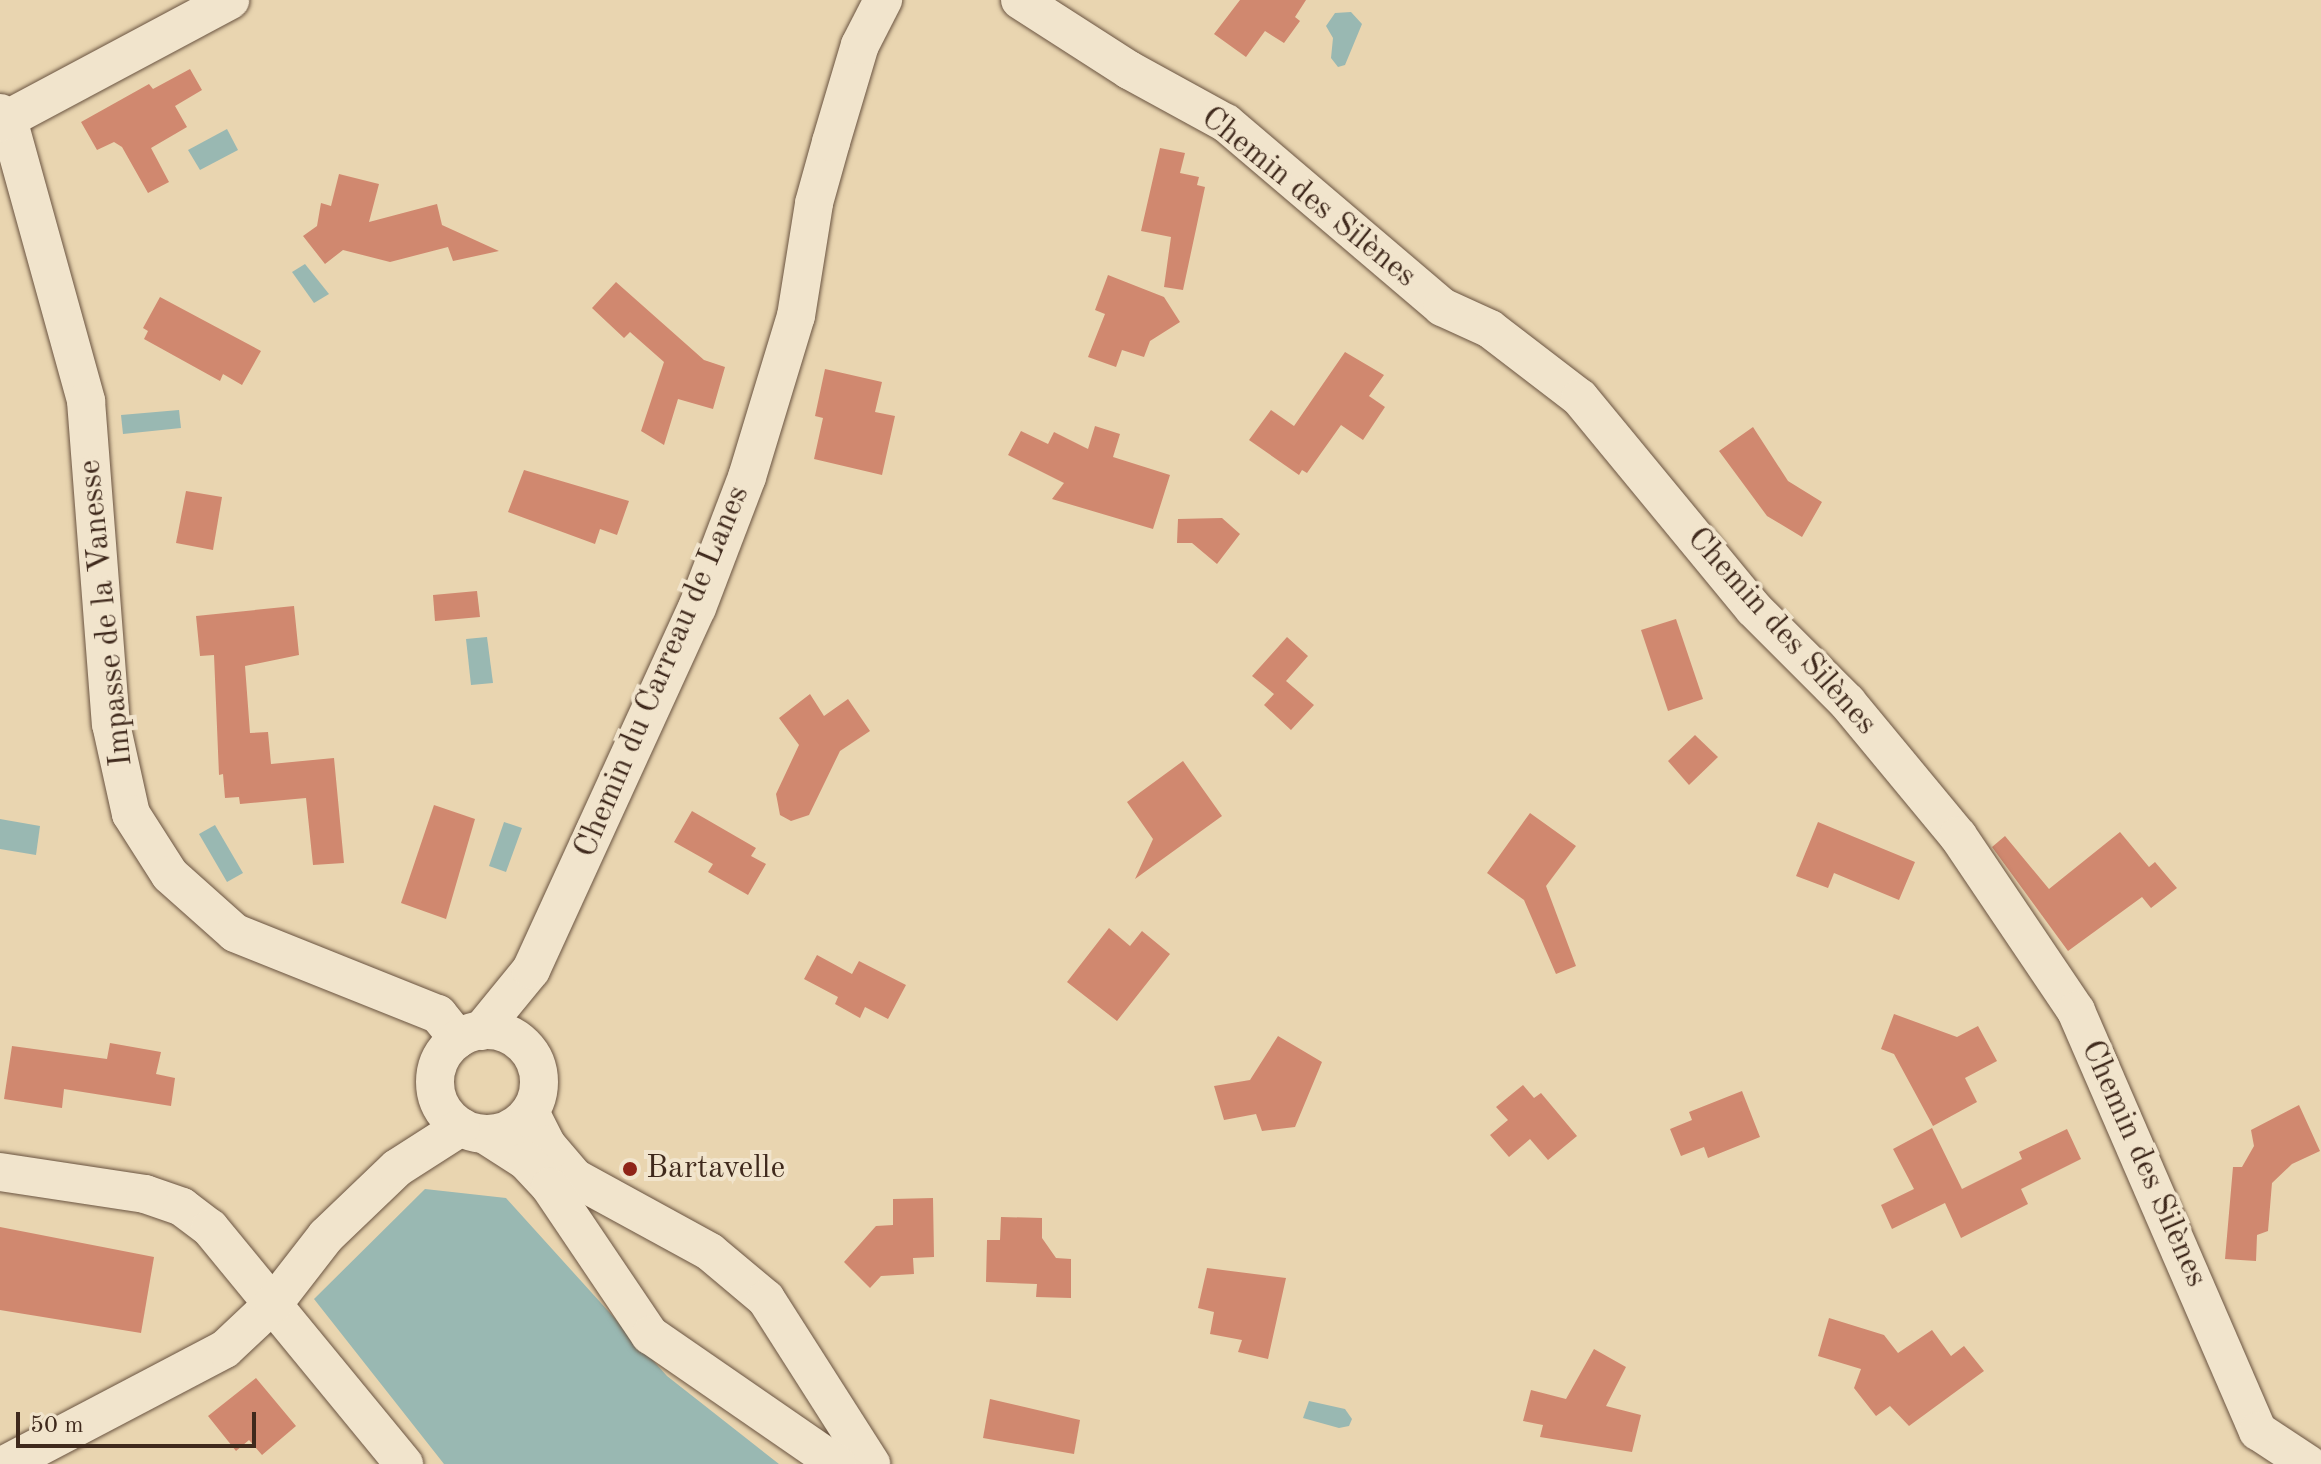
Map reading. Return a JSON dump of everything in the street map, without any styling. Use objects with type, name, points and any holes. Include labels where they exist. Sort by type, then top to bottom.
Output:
[{"type":"street","points":[[3,119],[230,0]]},
{"type":"street","name":"Chemin du Carreau de Lanes","points":[[397,1168],[454,1058],[531,970],[697,608],[747,477],[796,316],[826,157],[860,45],[883,0]]},
{"type":"street","name":"Chemin des Silènes","points":[[1020,0],[1129,70],[1226,123],[1442,307],[1490,329],[1580,398],[1754,609],[1847,702],[1958,836],[2076,1011],[2258,1431],[2308,1464]]},
{"type":"street","name":"Impasse de la Vanesse","points":[[3,119],[86,401],[111,724],[131,814],[170,875],[235,933],[377,988],[417,1032],[454,1058]]},
{"type":"street","name":"Chemin du Carreau de Lanes","points":[[525,1046],[531,970]]},
{"type":"street","points":[[6,1464],[225,1349],[274,1303],[326,1236],[397,1168],[472,1130],[502,1133],[530,1112],[539,1083],[525,1046],[512,1036],[454,1058],[472,1130],[526,1161],[550,1187],[650,1335],[837,1464]]},
{"type":"street","points":[[530,1112],[546,1144],[575,1178],[710,1252],[766,1299],[871,1464]]},
{"type":"street","points":[[0,1172],[145,1194],[182,1207],[210,1228],[404,1464]]},
{"type":"water","points":[[1351,12],[1362,24],[1345,65],[1338,67],[1331,58],[1333,38],[1326,26],[1335,13]]},
{"type":"water","points":[[227,129],[238,150],[200,170],[188,150]]},
{"type":"water","points":[[305,264],[329,294],[314,303],[292,272]]},
{"type":"water","points":[[179,410],[181,428],[123,434],[121,415]]},
{"type":"water","points":[[487,637],[493,683],[471,685],[466,639]]},
{"type":"water","points":[[0,819],[40,826],[36,855],[0,849]]},
{"type":"water","points":[[504,822],[522,828],[506,872],[489,866]]},
{"type":"water","points":[[215,825],[243,873],[227,882],[199,834]]},
{"type":"water","points":[[425,1189],[506,1198],[667,1376],[779,1464],[444,1464],[314,1299]]},
{"type":"water","points":[[1309,1401],[1345,1409],[1352,1419],[1349,1426],[1339,1428],[1303,1418]]},
{"type":"building","points":[[1240,0],[1306,0],[1295,17],[1300,21],[1284,43],[1265,31],[1246,57],[1214,34]]},
{"type":"building","points":[[190,69],[202,90],[175,106],[187,127],[151,148],[169,182],[148,193],[122,147],[114,142],[97,150],[81,122],[149,84],[153,89]]},
{"type":"building","points":[[1160,148],[1185,153],[1180,173],[1199,177],[1197,185],[1205,187],[1183,290],[1164,287],[1171,237],[1141,231]]},
{"type":"building","points":[[339,174],[379,184],[369,222],[437,204],[442,225],[499,251],[453,261],[448,247],[390,262],[343,250],[325,264],[303,236],[317,226],[321,203],[331,206]]},
{"type":"building","points":[[1108,275],[1164,297],[1180,322],[1150,341],[1144,357],[1122,350],[1116,367],[1088,357],[1105,314],[1095,310]]},
{"type":"building","points":[[616,282],[704,360],[725,367],[713,409],[678,399],[664,445],[641,431],[664,362],[630,332],[624,338],[592,308]]},
{"type":"building","points":[[160,297],[261,351],[242,385],[223,374],[220,381],[144,339],[148,331],[143,328]]},
{"type":"building","points":[[1345,352],[1384,375],[1369,396],[1385,407],[1363,440],[1341,425],[1307,473],[1302,470],[1299,475],[1249,440],[1271,410],[1294,426]]},
{"type":"building","points":[[825,369],[882,382],[875,412],[895,416],[882,475],[814,459],[823,418],[815,416]]},
{"type":"building","points":[[1095,426],[1120,434],[1113,457],[1170,475],[1153,529],[1052,499],[1064,483],[1008,455],[1021,431],[1048,444],[1054,432],[1088,449]]},
{"type":"building","points":[[1753,427],[1788,481],[1822,502],[1802,537],[1767,516],[1719,451]]},
{"type":"building","points":[[524,470],[629,501],[617,535],[600,529],[595,544],[508,512]]},
{"type":"building","points":[[186,491],[222,497],[213,550],[176,543]]},
{"type":"building","points":[[1222,518],[1240,534],[1217,564],[1192,543],[1177,543],[1178,519]]},
{"type":"building","points":[[477,591],[480,617],[435,621],[433,595]]},
{"type":"building","points":[[294,606],[299,655],[245,666],[250,733],[268,732],[271,764],[334,758],[344,863],[313,865],[306,798],[240,804],[239,797],[225,798],[223,774],[219,775],[214,655],[200,656],[196,616]]},
{"type":"building","points":[[1676,619],[1703,699],[1668,711],[1641,630]]},
{"type":"building","points":[[1287,637],[1308,656],[1286,681],[1314,705],[1291,730],[1264,705],[1274,694],[1252,676]]},
{"type":"building","points":[[810,694],[824,716],[848,699],[870,731],[840,751],[809,815],[791,821],[780,815],[776,794],[799,745],[779,718]]},
{"type":"building","points":[[1695,735],[1718,757],[1689,785],[1668,761]]},
{"type":"building","points":[[1183,761],[1222,816],[1135,879],[1153,839],[1127,802]]},
{"type":"building","points":[[434,805],[475,819],[446,919],[401,903]]},
{"type":"building","points":[[692,811],[756,848],[751,856],[766,864],[748,895],[708,872],[713,864],[674,842]]},
{"type":"building","points":[[1530,813],[1576,846],[1546,886],[1576,966],[1556,974],[1524,900],[1487,873]]},
{"type":"building","points":[[1818,822],[1915,862],[1899,900],[1834,873],[1828,888],[1796,876]]},
{"type":"building","points":[[2120,832],[2149,867],[2155,862],[2177,888],[2151,908],[2142,897],[2068,951],[1992,847],[2005,836],[2049,889]]},
{"type":"building","points":[[1109,928],[1130,946],[1142,931],[1170,954],[1117,1021],[1067,982]]},
{"type":"building","points":[[817,955],[852,974],[859,961],[906,985],[888,1019],[865,1007],[860,1018],[835,1004],[838,997],[804,979]]},
{"type":"building","points":[[1894,1014],[1957,1037],[1978,1026],[1997,1061],[1965,1078],[1977,1102],[1933,1126],[1894,1054],[1881,1049]]},
{"type":"building","points":[[1278,1036],[1322,1062],[1295,1127],[1262,1131],[1256,1114],[1224,1120],[1214,1086],[1250,1080]]},
{"type":"building","points":[[110,1043],[161,1052],[156,1074],[175,1078],[171,1106],[64,1089],[62,1108],[4,1099],[12,1046],[107,1059]]},
{"type":"building","points":[[1523,1085],[1534,1098],[1541,1093],[1577,1136],[1548,1160],[1530,1139],[1509,1157],[1490,1135],[1508,1120],[1496,1107]]},
{"type":"building","points":[[1742,1091],[1760,1137],[1708,1158],[1704,1147],[1681,1156],[1670,1129],[1692,1120],[1689,1112]]},
{"type":"building","points":[[2299,1105],[2320,1151],[2292,1164],[2272,1183],[2268,1231],[2257,1235],[2256,1261],[2225,1259],[2233,1167],[2242,1167],[2254,1146],[2251,1130]]},
{"type":"building","points":[[1932,1128],[1962,1189],[2022,1159],[2019,1152],[2067,1129],[2081,1159],[2021,1189],[2028,1204],[1961,1238],[1945,1203],[1892,1229],[1881,1205],[1914,1189],[1893,1149]]},
{"type":"building","points":[[933,1198],[934,1257],[913,1258],[914,1274],[881,1276],[870,1288],[844,1262],[876,1226],[893,1225],[893,1199]]},
{"type":"building","points":[[1001,1217],[1042,1218],[1042,1238],[1056,1258],[1071,1259],[1071,1298],[1036,1297],[1037,1284],[986,1282],[987,1240],[1000,1240]]},
{"type":"building","points":[[0,1227],[154,1257],[141,1333],[0,1310]]},
{"type":"building","points":[[1207,1268],[1286,1278],[1268,1359],[1238,1352],[1242,1340],[1210,1334],[1214,1312],[1198,1308]]},
{"type":"building","points":[[1829,1318],[1884,1335],[1898,1353],[1932,1330],[1951,1356],[1964,1346],[1984,1371],[1909,1426],[1890,1406],[1876,1416],[1854,1388],[1861,1369],[1818,1356]]},
{"type":"building","points":[[1594,1349],[1626,1367],[1606,1406],[1641,1415],[1632,1452],[1540,1437],[1543,1425],[1523,1421],[1531,1390],[1566,1399]]},
{"type":"building","points":[[256,1378],[296,1426],[262,1455],[249,1440],[236,1451],[208,1416]]},
{"type":"building","points":[[990,1399],[1080,1420],[1074,1454],[983,1438]]},
{"type":"place","name":"Bartavelle","points":[[630,1169]]}]
